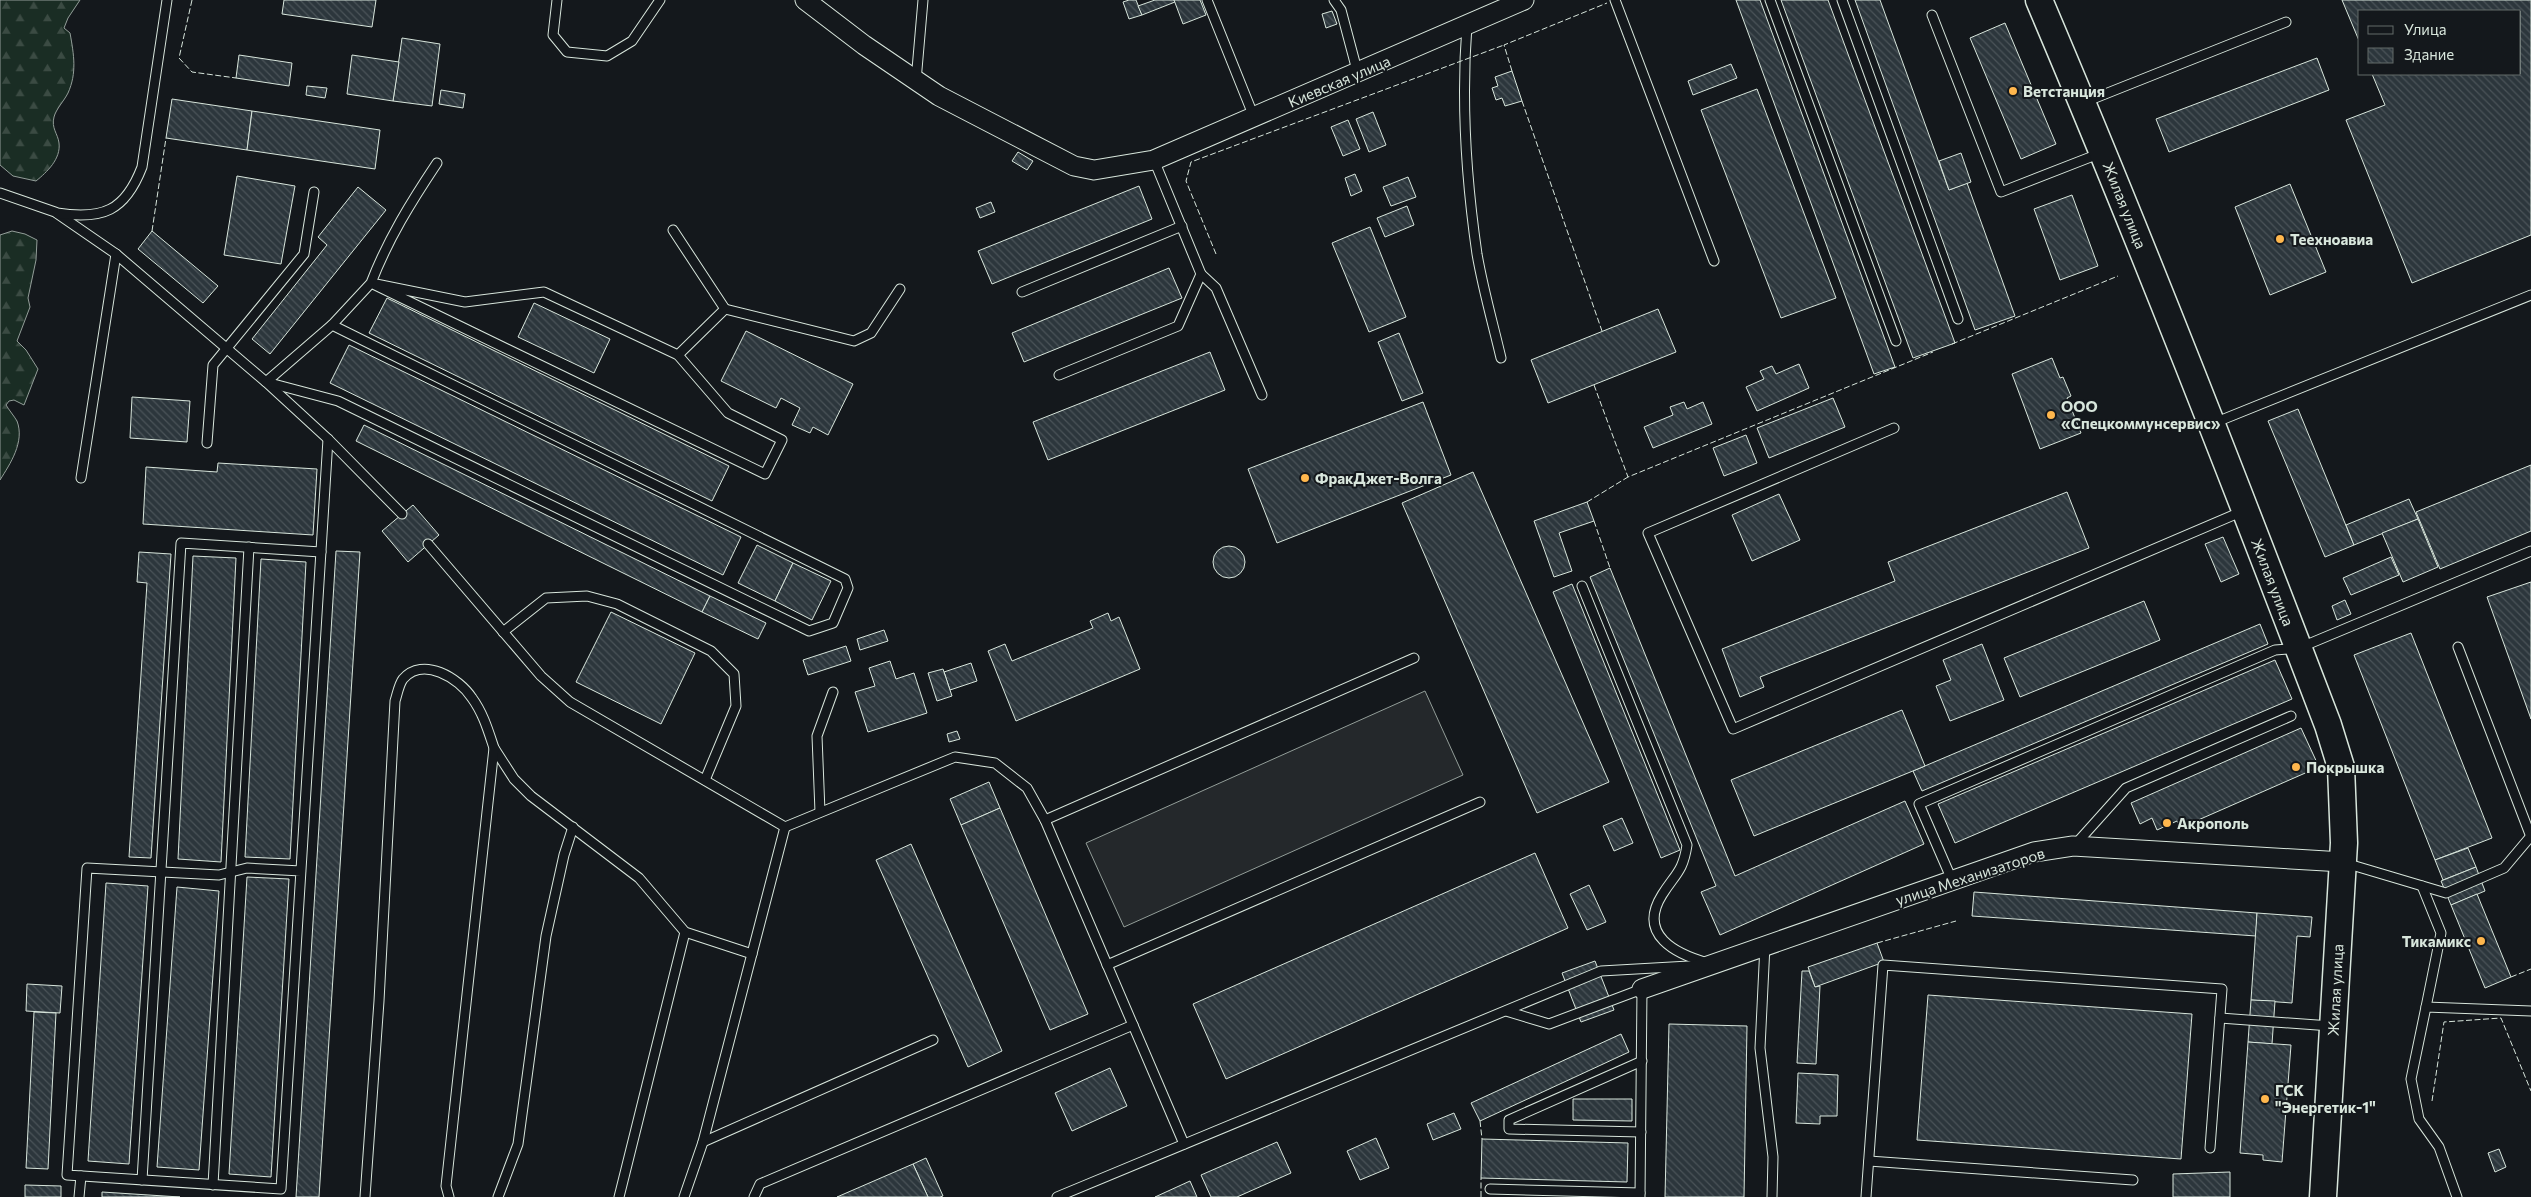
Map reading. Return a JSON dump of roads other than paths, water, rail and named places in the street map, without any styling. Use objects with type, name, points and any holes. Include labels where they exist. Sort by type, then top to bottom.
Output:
[{"type":"main road","name":"Жилая улица","points":[[2039,0],[2103,152],[2212,424],[2328,725],[2341,767],[2344,803],[2343,862],[2323,1197]]},
{"type":"street","name":"Киевская улица","points":[[805,0],[939,96],[1074,166],[1094,170],[1154,160],[1358,74],[1467,25],[1505,4],[1524,0]]},
{"type":"street","name":"улица Механизаторов","points":[[1642,989],[2034,852],[2073,846],[2343,862]]},
{"type":"lane","points":[[0,194],[55,212],[82,216],[100,213],[119,204],[133,188],[142,167],[167,0]]},
{"type":"lane","points":[[557,0],[553,34],[567,52],[607,56],[632,41],[660,0]]},
{"type":"lane","points":[[916,81],[923,0]]},
{"type":"lane","points":[[1207,0],[1254,117]]},
{"type":"lane","points":[[1334,0],[1341,10],[1358,74]]},
{"type":"lane","points":[[1615,0],[1714,261]]},
{"type":"lane","points":[[1770,0],[1896,341]]},
{"type":"lane","points":[[1842,0],[1958,319]]},
{"type":"lane","points":[[1932,15],[2001,192],[2103,152]]},
{"type":"lane","points":[[2083,104],[2286,22]]},
{"type":"lane","points":[[1467,25],[1463,73],[1465,144],[1478,255],[1500,358]]},
{"type":"lane","points":[[1154,160],[1201,274],[1216,288],[1262,395]]},
{"type":"lane","points":[[266,382],[332,325],[371,283],[384,248],[405,210],[437,163]]},
{"type":"lane","points":[[207,443],[213,365],[304,254],[314,192]]},
{"type":"lane","points":[[55,212],[116,254],[266,382],[328,439],[402,514]]},
{"type":"lane","points":[[1022,292],[1182,226]]},
{"type":"lane","points":[[673,230],[725,309],[854,341],[871,333],[900,288]]},
{"type":"lane","points":[[81,478],[116,254]]},
{"type":"lane","points":[[1059,376],[1178,326],[1201,274]]},
{"type":"lane","points":[[371,283],[465,302],[544,292],[678,355],[728,413],[782,440],[765,474],[371,283]]},
{"type":"lane","points":[[2212,424],[2531,295]]},
{"type":"lane","points":[[678,355],[725,309]]},
{"type":"lane","points":[[266,382],[338,401],[808,631],[833,623],[848,588],[845,579],[332,325]]},
{"type":"lane","points":[[1894,428],[1648,533],[1733,729],[2245,510]]},
{"type":"lane","points":[[301,871],[247,868],[219,875],[87,868],[67,1175],[281,1189],[301,871],[321,552],[328,439]]},
{"type":"lane","points":[[142,1180],[181,543],[321,552]]},
{"type":"lane","points":[[428,544],[541,676],[570,702],[785,827]]},
{"type":"lane","points":[[213,1185],[249,547]]},
{"type":"lane","points":[[1952,880],[1920,804],[2275,650],[2299,648],[2531,551]]},
{"type":"lane","points":[[1582,586],[1687,845],[1684,863],[1660,897],[1654,914],[1656,930],[1666,945],[1683,956],[1712,964]]},
{"type":"lane","points":[[503,632],[546,598],[587,596],[617,604],[711,651],[734,674],[736,706],[705,780]]},
{"type":"lane","points":[[2343,862],[2446,893],[2504,868],[2531,836],[2458,647]]},
{"type":"lane","points":[[1045,820],[1414,658]]},
{"type":"lane","points":[[365,1197],[380,991],[395,701],[402,679],[416,670],[433,669],[457,682],[471,697],[483,717],[494,748],[514,779],[531,796],[639,878],[685,932],[752,954]]},
{"type":"lane","points":[[820,812],[817,736],[833,692]]},
{"type":"lane","points":[[2073,846],[2126,788],[2290,716]]},
{"type":"lane","points":[[449,1197],[446,1186],[494,748]]},
{"type":"lane","points":[[785,827],[955,757],[995,763],[1027,788],[1045,820],[1184,1144]]},
{"type":"lane","points":[[1107,965],[1480,802]]},
{"type":"lane","points":[[498,1197],[518,1144],[546,936],[564,855],[573,827]]},
{"type":"lane","points":[[684,1197],[703,1142],[785,827]]},
{"type":"lane","points":[[2422,886],[2441,933],[2412,1079],[2419,1119],[2439,1148],[2457,1197]]},
{"type":"lane","points":[[619,1197],[685,932]]},
{"type":"lane","points":[[1765,945],[1760,1048],[1773,1156],[1772,1197]]},
{"type":"lane","points":[[1057,1197],[1601,971],[1712,964]]},
{"type":"lane","points":[[1866,1197],[1883,965],[2222,989],[2210,1148]]},
{"type":"lane","points":[[1490,1190],[1640,1195],[1642,989],[1549,1024],[1506,1011]]},
{"type":"lane","points":[[2426,1007],[2531,1010]]},
{"type":"lane","points":[[2220,1018],[2333,1026]]},
{"type":"lane","points":[[754,1197],[760,1184],[1133,1025]]},
{"type":"lane","points":[[703,1142],[933,1040]]},
{"type":"lane","points":[[1641,1132],[1509,1129],[1509,1120],[1642,1061]]},
{"type":"lane","points":[[1869,1161],[2133,1180]]},
{"type":"lane","points":[[79,1197],[80,1176]]},
{"type":"place","name":"Ветстанция","points":[[2013,91]]},
{"type":"place","name":"Теехноавиа","points":[[2280,239]]},
{"type":"place","name":"ООО «Спецкоммунсервис»","points":[[2051,415]]},
{"type":"place","name":"ФракДжет-Волга","points":[[1305,478]]},
{"type":"place","name":"Покрышка","points":[[2296,767]]},
{"type":"place","name":"Акрополь","points":[[2167,823]]},
{"type":"place","name":"Тикамикс","points":[[2481,941]]},
{"type":"place","name":"ГСК \"Энергетик-1\"","points":[[2265,1099]]}]
